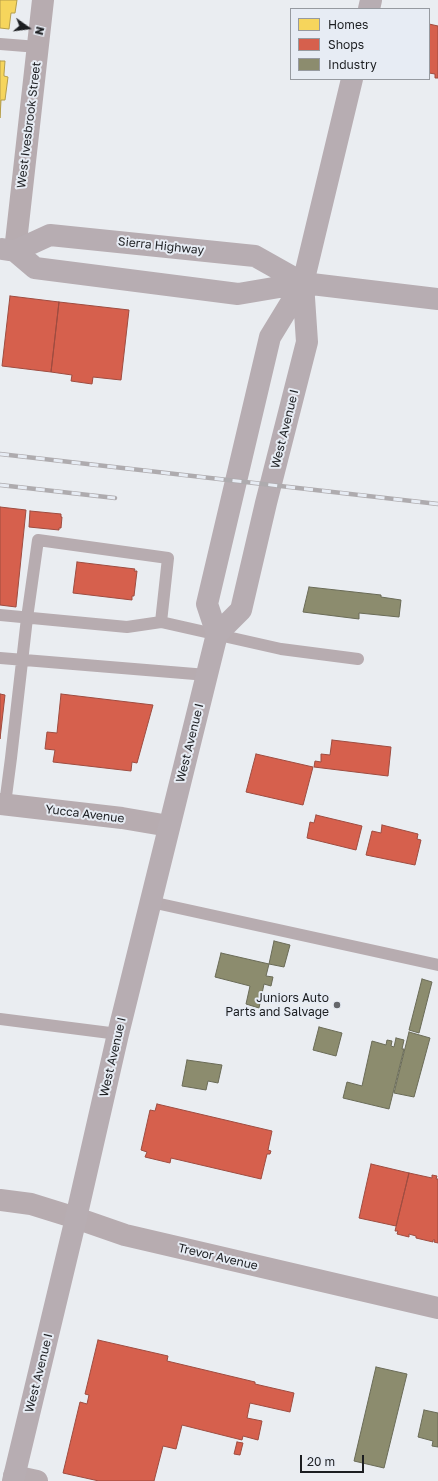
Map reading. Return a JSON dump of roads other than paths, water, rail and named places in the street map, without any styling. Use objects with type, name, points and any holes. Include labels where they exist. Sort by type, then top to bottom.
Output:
[{"type":"main road","name":"West Avenue I","points":[[13,1478],[76,1218],[118,1034],[206,675],[217,634],[241,610],[266,503],[307,342],[303,284],[352,80]]},
{"type":"main road","name":"Sierra Highway","points":[[8,250],[50,235],[255,256],[303,284]]},
{"type":"main road","name":"Sierra Highway","points":[[8,250],[35,268],[238,294],[303,284],[438,298]]},
{"type":"main road","name":"West Avenue I","points":[[217,634],[207,604],[270,337],[303,284]]},
{"type":"street","name":"West Ivesbrook Street","points":[[8,250],[38,47],[43,0]]},
{"type":"street","name":"Yucca Avenue","points":[[2,804],[122,818],[169,826]]},
{"type":"street","name":"Trevor Avenue","points":[[0,1200],[31,1204],[125,1235],[438,1308]]},
{"type":"street","points":[[13,1478],[37,1481]]},
{"type":"lane","points":[[0,44],[38,47]]},
{"type":"lane","points":[[2,804],[11,758],[27,618],[38,540],[168,558],[161,622]]},
{"type":"lane","points":[[0,615],[127,627],[161,622],[281,648],[358,659]]},
{"type":"lane","points":[[0,658],[206,675]]},
{"type":"lane","points":[[151,902],[438,965]]},
{"type":"lane","points":[[0,1019],[118,1034]]},
{"type":"railway","points":[[0,454],[438,504]]},
{"type":"railway","points":[[0,485],[115,498]]},
{"type":"place","name":"Juniors Auto Parts and Salvage","points":[[337,1005]]}]
